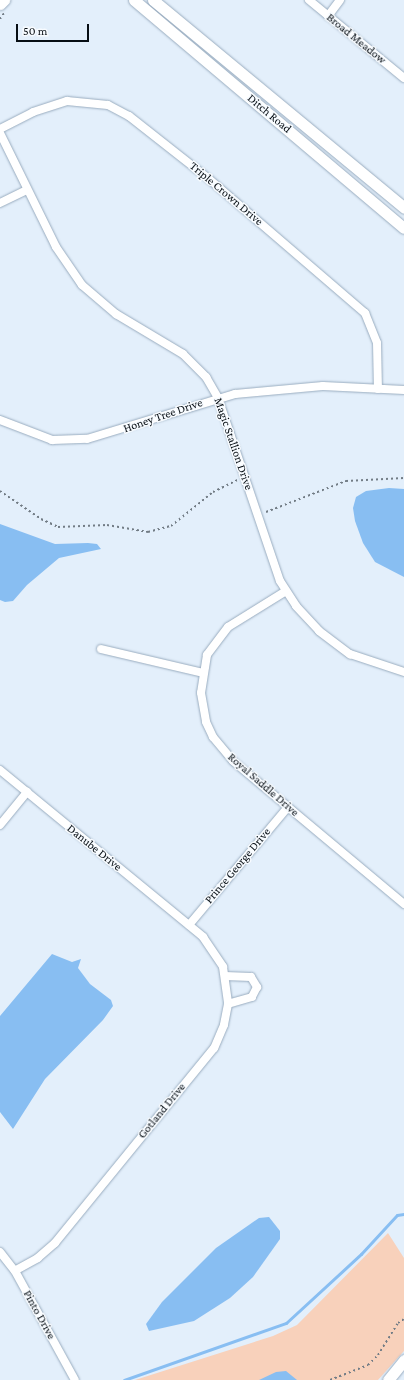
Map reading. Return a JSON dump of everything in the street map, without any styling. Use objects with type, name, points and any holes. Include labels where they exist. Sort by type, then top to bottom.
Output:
[{"type":"street","points":[[0,4],[4,0]]},
{"type":"street","name":"Ditch Road","points":[[134,0],[404,228]]},
{"type":"street","name":"Ditch Road","points":[[154,0],[404,208]]},
{"type":"street","name":"Broad Meadow","points":[[309,0],[404,78]]},
{"type":"street","points":[[328,16],[340,0]]},
{"type":"street","name":"Triple Crown Drive","points":[[0,129],[32,112],[67,101],[108,105],[129,116],[215,184],[365,313],[378,343],[378,389]]},
{"type":"street","name":"Magic Stallion Drive","points":[[0,133],[66,266],[82,285],[116,314],[183,354],[197,366],[218,398],[286,591],[306,619],[332,642],[350,654],[404,672]]},
{"type":"street","points":[[0,203],[27,190]]},
{"type":"street","name":"Honey Tree Drive","points":[[0,420],[52,440],[86,439],[142,424],[218,398],[235,394],[323,386],[404,390]]},
{"type":"street","name":"Royal Saddle Drive","points":[[286,591],[228,627],[207,655],[203,673],[202,708],[213,737],[233,761],[404,904]]},
{"type":"street","points":[[102,649],[203,673]]},
{"type":"street","name":"Danube Drive","points":[[0,770],[189,925]]},
{"type":"street","points":[[0,825],[27,792]]},
{"type":"street","name":"Prince George Drive","points":[[189,925],[288,807]]},
{"type":"street","name":"Gotland Drive","points":[[15,1271],[38,1258],[55,1243],[214,1048],[224,1025],[228,1004],[225,976],[218,957],[189,925]]},
{"type":"street","points":[[225,976],[251,977],[257,987],[252,997],[228,1004]]},
{"type":"street","name":"Pinto Drive","points":[[0,1252],[15,1271],[75,1380]]},
{"type":"street","points":[[388,1380],[404,1360]]},
{"type":"path","points":[[0,491],[58,527],[107,525],[148,532],[171,526],[213,492],[245,477]]},
{"type":"path","points":[[258,515],[346,481],[404,478]]},
{"type":"path","points":[[330,1380],[368,1365],[378,1355],[398,1323],[404,1319]]},
{"type":"shaded area","points":[[388,1233],[404,1258],[404,1351],[378,1380],[135,1380],[273,1336],[297,1325]]},
{"type":"water","points":[[389,488],[404,489],[404,577],[375,562],[363,543],[355,521],[353,508],[356,497],[366,491]]},
{"type":"water","points":[[0,524],[55,544],[88,543],[97,544],[101,549],[59,558],[27,585],[13,601],[5,602],[0,600]]},
{"type":"water","points":[[52,954],[72,962],[81,959],[78,968],[90,984],[111,1000],[113,1006],[103,1020],[45,1079],[13,1129],[0,1112],[0,1016]]},
{"type":"water","points":[[269,1217],[280,1231],[280,1239],[253,1277],[230,1298],[194,1321],[149,1331],[146,1324],[162,1302],[216,1248],[259,1218]]},
{"type":"water","points":[[286,1371],[297,1380],[259,1380],[276,1372]]},
{"type":"waterway","points":[[124,1380],[286,1323],[361,1254],[397,1215],[404,1214]]}]
